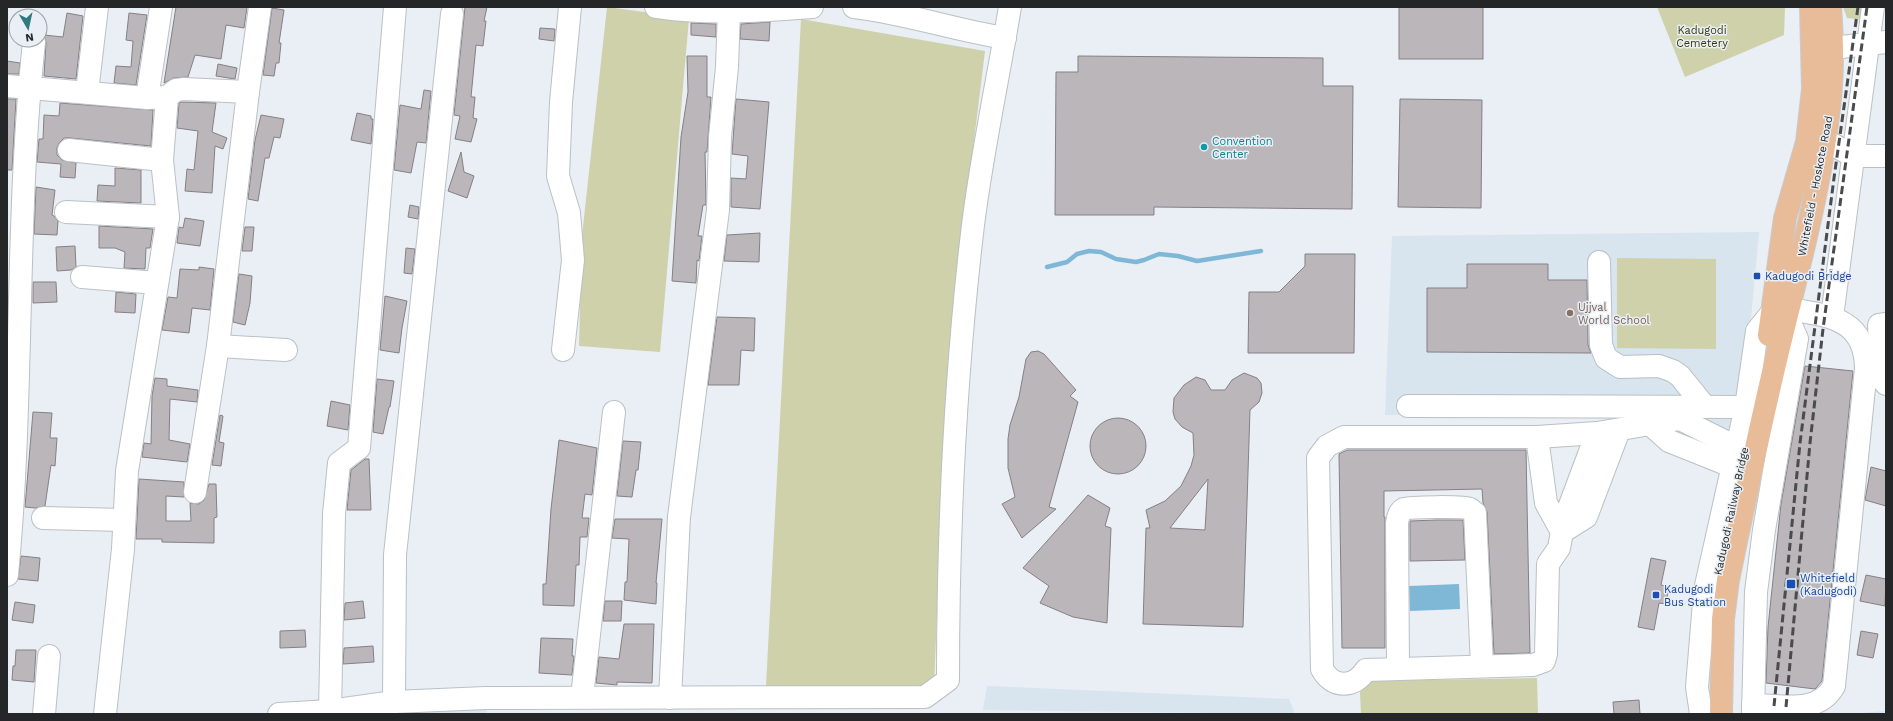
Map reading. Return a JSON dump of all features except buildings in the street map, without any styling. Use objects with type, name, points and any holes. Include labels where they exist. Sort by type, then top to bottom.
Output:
[{"type":"main road","name":"Whitefield - Hoskote Road","points":[[1780,321],[1825,140],[1831,86],[1811,7]]},
{"type":"main road","name":"Whitefield - Hoskote Road","points":[[1780,321],[1785,218],[1808,142],[1813,89],[1830,7]]},
{"type":"main road","name":"Kadugodi Railway Bridge","points":[[1707,714],[1708,674],[1716,581],[1725,527],[1780,321]]},
{"type":"main road","points":[[1721,714],[1723,619],[1728,580],[1780,321]]},
{"type":"street","points":[[87,92],[97,7]]},
{"type":"street","points":[[105,714],[124,520],[127,471],[168,217],[157,98],[160,7]]},
{"type":"street","points":[[194,492],[218,346],[248,92],[260,7]]},
{"type":"street","points":[[330,711],[334,514],[337,477],[339,462],[359,448],[395,7]]},
{"type":"street","points":[[563,350],[573,260],[569,213],[558,176],[561,102],[570,7]]},
{"type":"street","points":[[656,7],[729,10],[763,10],[812,7]]},
{"type":"street","points":[[854,7],[905,14],[970,32],[1005,38]]},
{"type":"street","points":[[279,714],[330,711],[394,702],[485,698],[926,697],[948,680],[948,568],[960,343],[974,223],[1010,7]]},
{"type":"street","points":[[1832,317],[1852,156],[1877,43],[1873,7]]},
{"type":"street","points":[[670,698],[679,517],[718,210],[720,137],[727,67],[729,10]]},
{"type":"street","points":[[394,702],[395,555],[452,14]]},
{"type":"street","points":[[1822,49],[1877,43]]},
{"type":"street","points":[[7,575],[16,452],[21,228],[29,87],[33,48]]},
{"type":"street","points":[[7,86],[157,98],[176,90],[184,89],[248,92]]},
{"type":"street","points":[[1825,140],[1852,156],[1886,156]]},
{"type":"street","points":[[69,150],[162,160]]},
{"type":"street","points":[[66,212],[168,217]]},
{"type":"street","points":[[1599,262],[1601,345],[1606,358],[1620,367],[1659,366],[1674,371],[1680,376],[1705,407]]},
{"type":"street","points":[[82,277],[157,283]]},
{"type":"street","points":[[1702,714],[1697,687],[1705,590],[1736,457],[1746,407],[1757,331],[1780,321],[1832,317],[1850,328],[1856,336],[1864,351],[1866,364],[1834,686],[1826,696],[1814,704],[1753,710],[1756,592],[1764,530],[1797,339],[1780,321]]},
{"type":"street","points":[[1882,324],[1882,379],[1886,384]]},
{"type":"street","points":[[218,346],[286,350]]},
{"type":"street","points":[[1408,406],[1746,407]]},
{"type":"street","points":[[582,697],[614,412]]},
{"type":"street","points":[[1451,421],[1550,421],[1562,435]]},
{"type":"street","points":[[1597,433],[1564,522],[1559,548],[1548,564],[1546,654],[1544,661],[1533,664],[1366,670],[1357,680],[1344,684],[1331,680],[1322,669],[1318,458],[1332,442],[1344,437],[1537,437],[1597,433],[1650,424],[1669,440],[1736,457]]},
{"type":"street","points":[[1564,522],[1586,518],[1619,430]]},
{"type":"street","points":[[1537,437],[1546,503],[1564,522]]},
{"type":"street","points":[[1398,669],[1397,523],[1400,513],[1405,509],[1413,508],[1458,508],[1470,509],[1475,513],[1482,666]]},
{"type":"street","points":[[43,518],[124,520]]},
{"type":"street","points":[[1308,598],[1308,663],[1313,672],[1322,669]]},
{"type":"street","points":[[44,714],[49,656]]},
{"type":"shaded area","name":"Ujjval World School","points":[[1759,232],[1740,436],[1699,416],[1385,415],[1392,236]]},
{"type":"shaded area","points":[[987,686],[1289,699],[1295,714],[983,710]]},
{"type":"shaded area","points":[[487,706],[487,714],[362,714]]},
{"type":"shaded area","points":[[1886,711],[1886,714],[1846,714]]},
{"type":"green space","points":[[607,7],[689,18],[660,352],[579,346],[582,236]]},
{"type":"green space","name":"Kadugodi Cemetery","points":[[1657,7],[1785,7],[1784,35],[1685,77]]},
{"type":"green space","points":[[1843,7],[1868,7],[1866,20],[1847,18]]},
{"type":"green space","points":[[801,19],[985,51],[951,327],[941,509],[934,688],[766,686]]},
{"type":"green space","points":[[1617,258],[1716,259],[1716,349],[1617,348]]},
{"type":"green space","points":[[1537,678],[1538,714],[1361,714],[1360,692],[1370,681]]},
{"type":"water","points":[[1459,584],[1460,609],[1410,611],[1409,586]]},
{"type":"waterway","points":[[1047,267],[1067,262],[1077,254],[1089,251],[1101,252],[1116,259],[1136,262],[1159,254],[1178,256],[1197,261],[1261,251]]},
{"type":"railway","points":[[1774,706],[1800,443],[1834,178],[1858,7]]},
{"type":"railway","points":[[1786,707],[1810,443],[1823,329],[1867,7]]},
{"type":"place","name":"Convention Center","points":[[1204,147]]},
{"type":"place","name":"Kadugodi Bridge","points":[[1757,276]]},
{"type":"place","name":"Ujjval World School","points":[[1570,313]]},
{"type":"place","name":"Whitefield (Kadugodi)","points":[[1791,584]]},
{"type":"place","name":"Kadugodi Bus Station","points":[[1656,595]]}]
